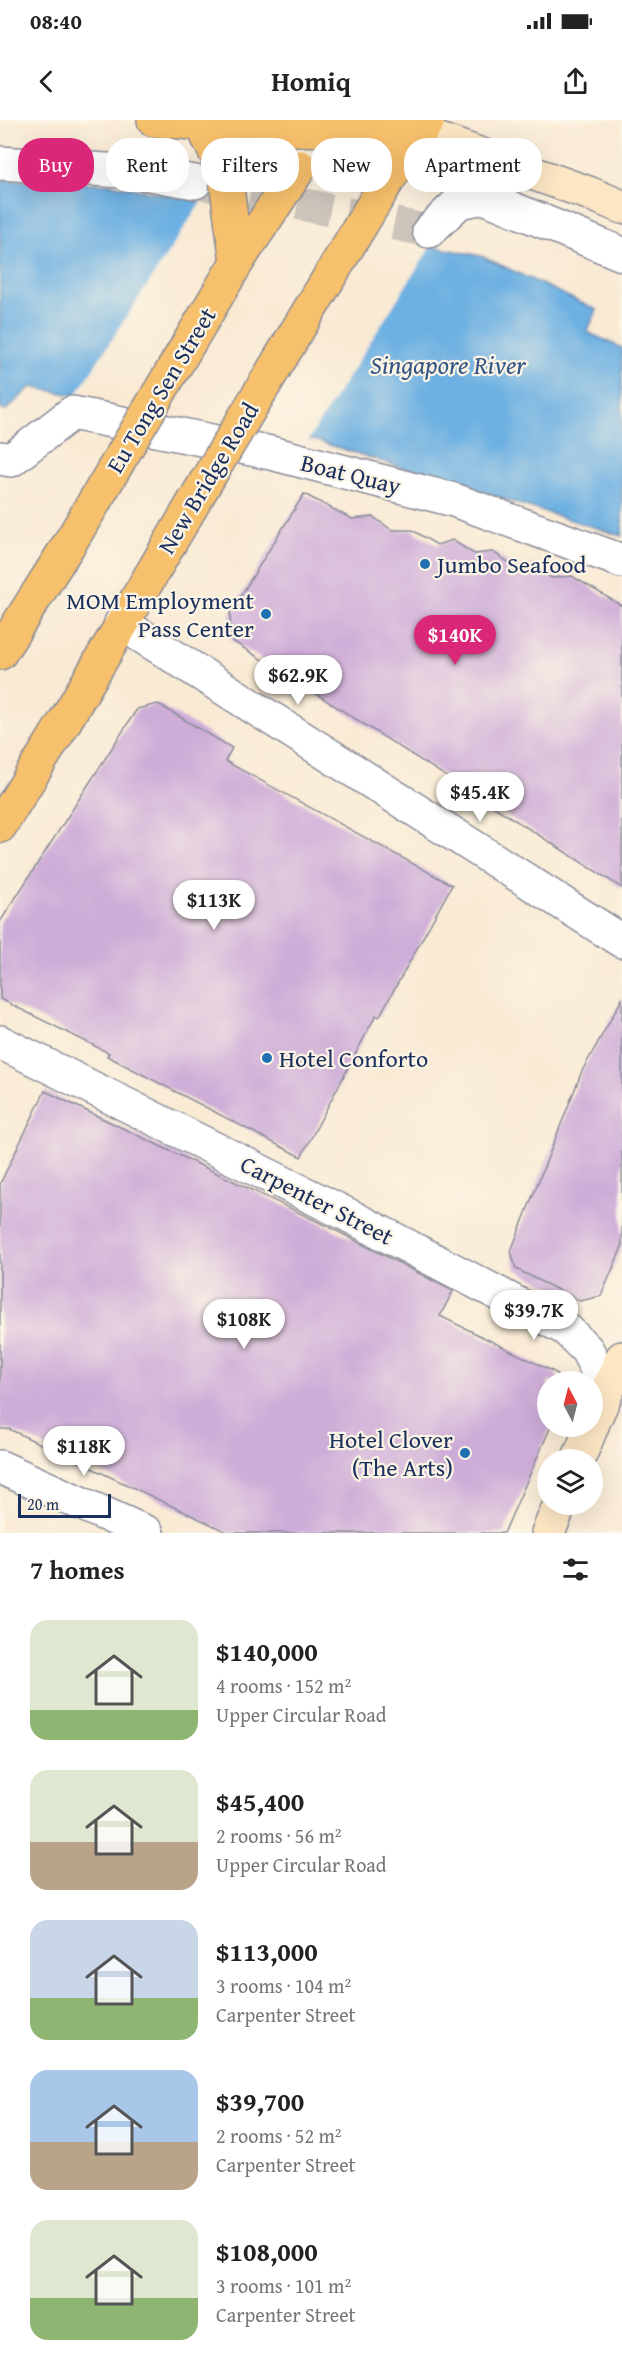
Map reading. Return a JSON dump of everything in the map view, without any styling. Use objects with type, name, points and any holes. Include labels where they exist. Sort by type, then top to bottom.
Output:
[{"type":"main road","points":[[154,120],[202,125],[424,126]]},
{"type":"main road","points":[[202,125],[208,138]]},
{"type":"main road","name":"Eu Tong Sen Street","points":[[0,653],[71,542],[237,262],[330,125]]},
{"type":"main road","name":"New Bridge Road","points":[[0,826],[388,180],[424,126]]},
{"type":"main road","points":[[213,192],[237,262]]},
{"type":"street","points":[[424,126],[622,207]]},
{"type":"street","points":[[0,163],[137,172],[201,181]]},
{"type":"street","points":[[429,231],[459,202],[484,197],[497,200],[622,254]]},
{"type":"street","name":"Boat Quay","points":[[0,459],[11,460],[72,413],[271,453],[454,500],[622,561]]},
{"type":"street","points":[[121,623],[622,941]]},
{"type":"street","name":"Carpenter Street","points":[[0,1041],[348,1215],[566,1329],[588,1350],[607,1390]]},
{"type":"street","points":[[603,1400],[622,1358]]},
{"type":"street","points":[[0,1467],[147,1533]]},
{"type":"street","points":[[548,1533],[555,1515]]},
{"type":"water","name":"Singapore River","points":[[0,180],[18,181],[18,192],[94,192],[94,183],[106,184],[106,192],[152,192],[481,256],[597,310],[587,332],[622,348],[622,536],[317,441],[31,387],[6,410],[0,409]]},
{"type":"pier","points":[[203,199],[433,243],[307,442],[74,398]]},
{"type":"building","points":[[304,494],[352,519],[373,517],[392,530],[412,530],[437,545],[452,540],[474,554],[493,552],[517,568],[530,564],[551,578],[572,576],[622,606],[622,888],[231,640],[230,613]]},
{"type":"building","points":[[158,704],[232,748],[225,761],[452,885],[379,1017],[376,1015],[301,1157],[107,1056],[109,1053],[0,999],[0,922],[137,709]]},
{"type":"building","points":[[622,999],[622,1247],[601,1296],[580,1301],[516,1269],[511,1251],[582,1071]]},
{"type":"building","points":[[45,1091],[331,1228],[453,1291],[440,1316],[552,1371],[537,1371],[537,1437],[546,1437],[541,1449],[537,1449],[537,1458],[504,1533],[229,1533],[9,1429],[0,1429],[0,1184]]},
{"type":"tunnel","points":[[245,192],[429,231]]},
{"type":"place","name":"Jumbo Seafood","points":[[425,564]]},
{"type":"place","name":"MOM Employment Pass Center","points":[[266,614]]},
{"type":"place","name":"Hotel Conforto","points":[[267,1058]]},
{"type":"place","name":"Hotel Clover (The Arts)","points":[[465,1453]]}]
